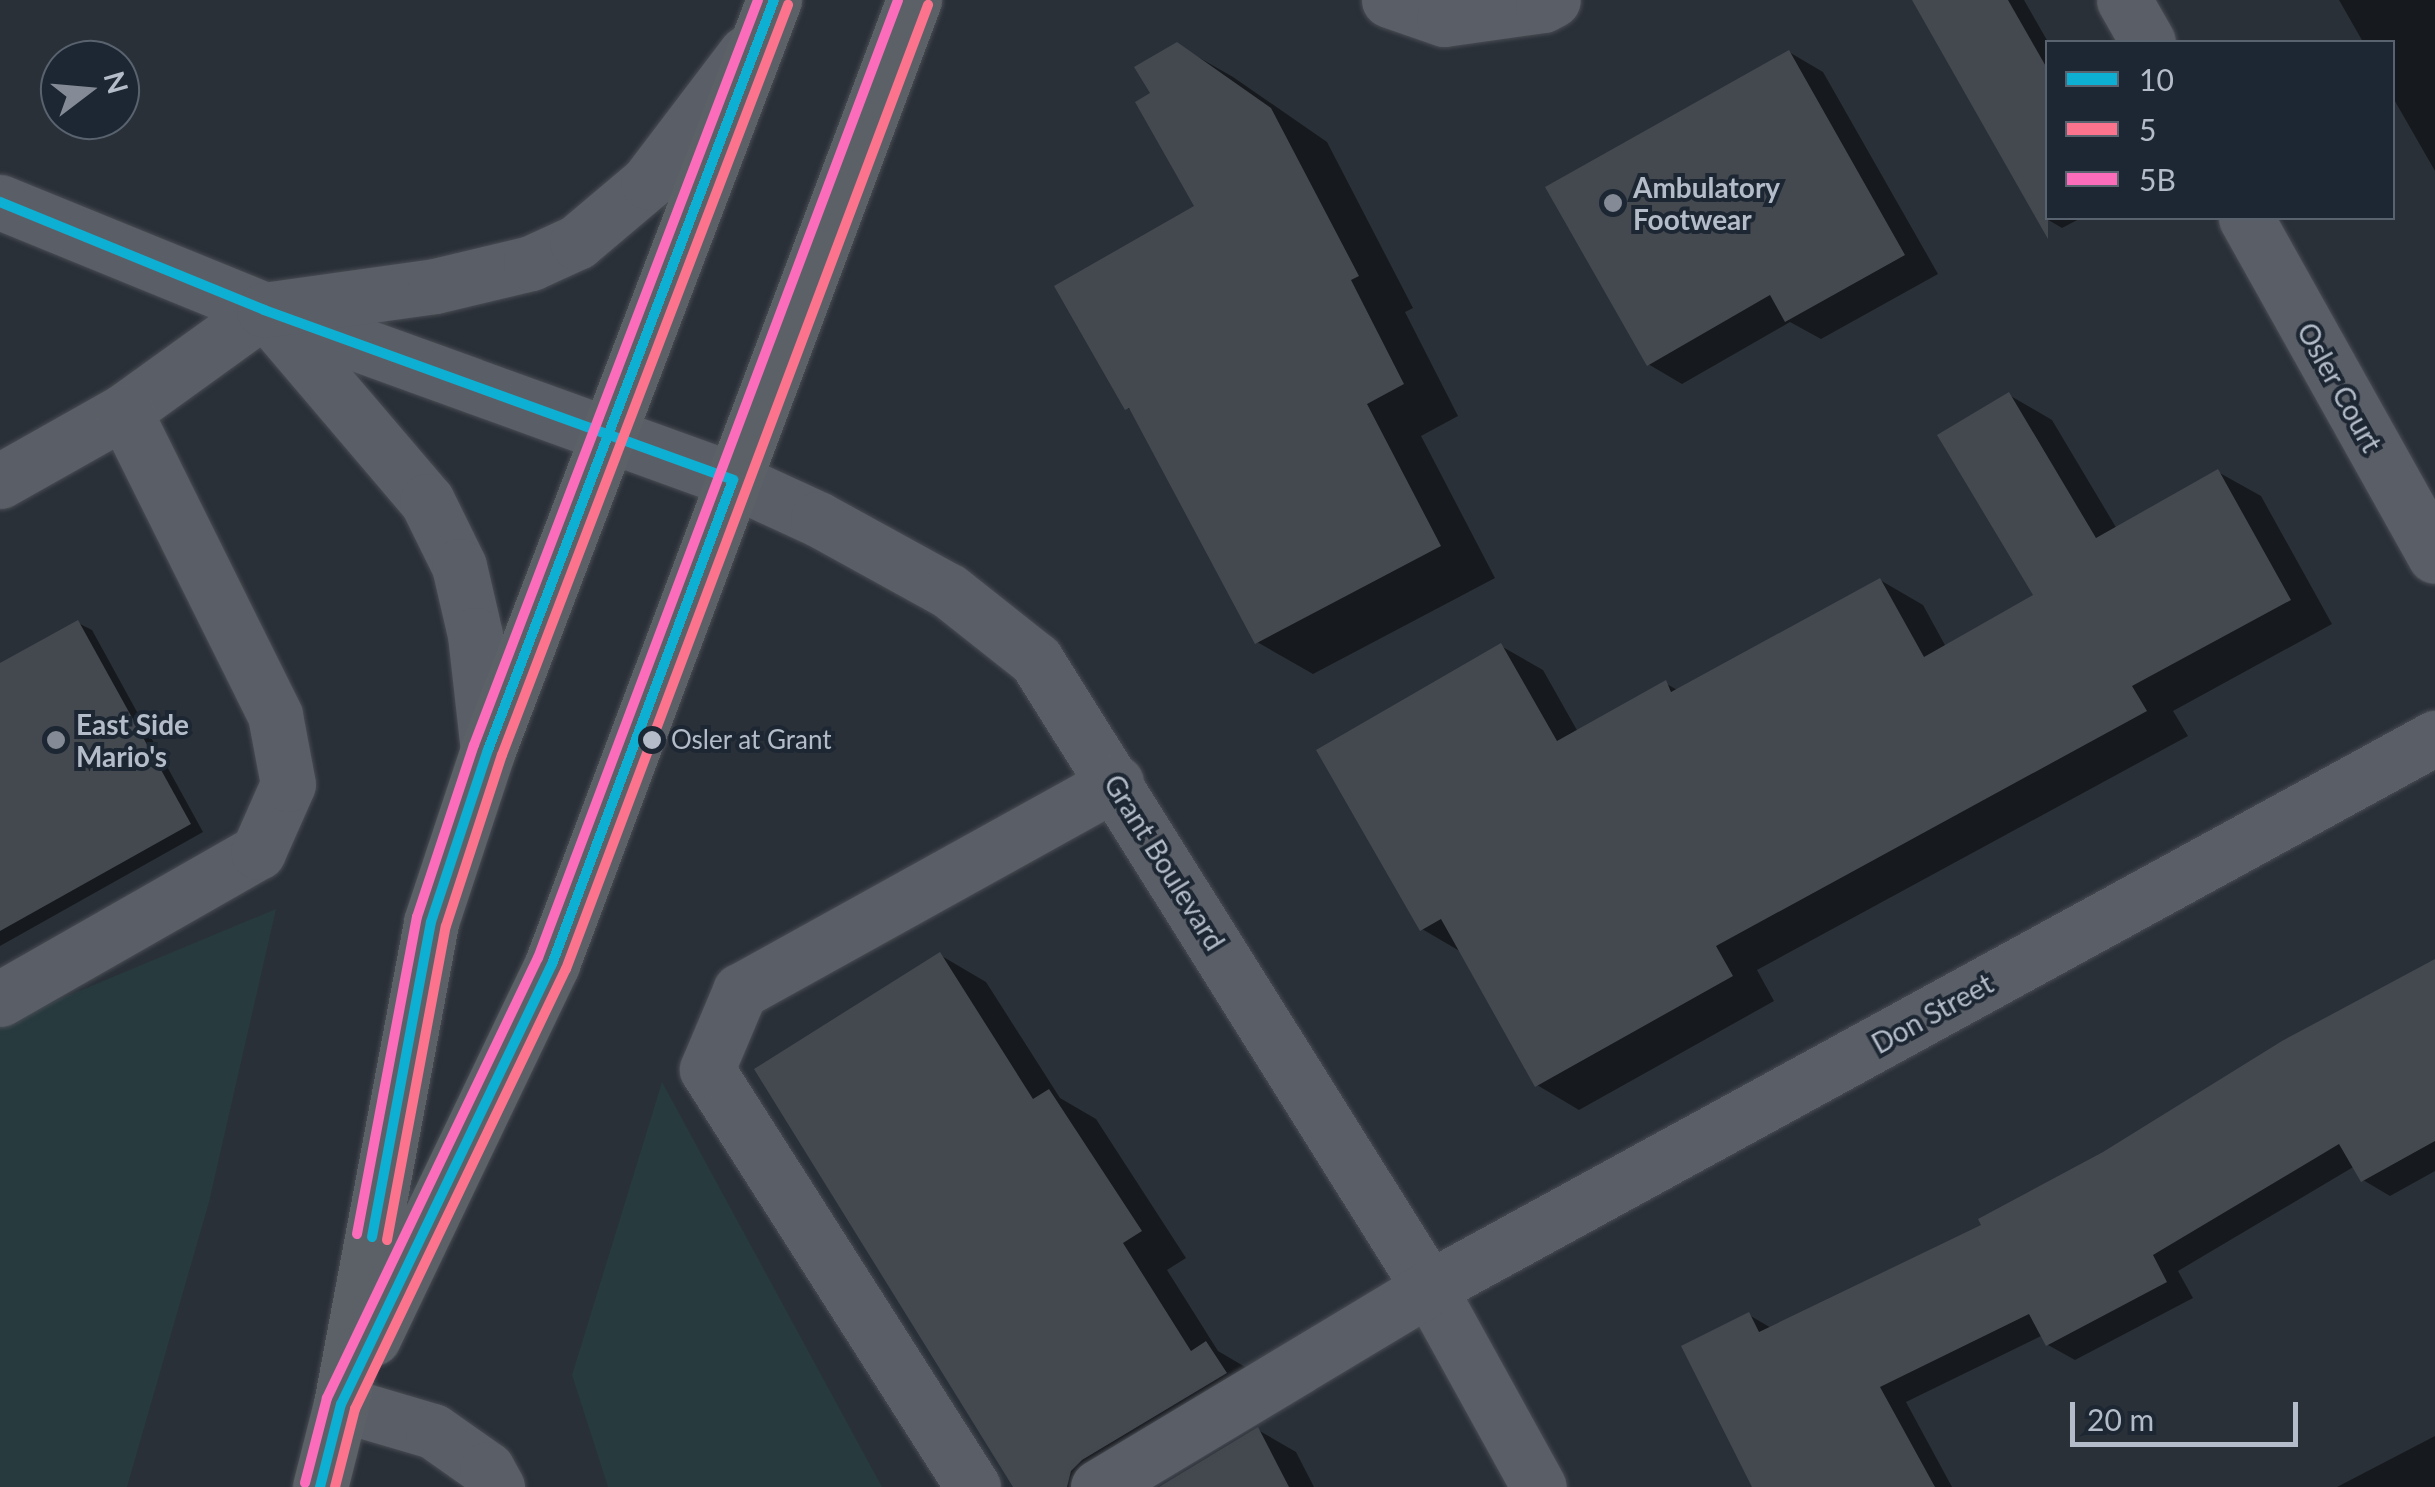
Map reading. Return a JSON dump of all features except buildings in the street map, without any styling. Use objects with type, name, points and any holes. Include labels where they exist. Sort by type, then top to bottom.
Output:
[{"type":"main road","points":[[341,1404],[552,964],[914,0]]},
{"type":"main road","points":[[320,1487],[341,1404],[430,922],[488,750],[768,16]]},
{"type":"street","points":[[1389,0],[1444,19],[1543,6],[1553,0]]},
{"type":"street","points":[[2124,0],[2147,40]]},
{"type":"street","points":[[0,480],[124,412],[264,310],[435,286],[503,271],[576,242],[648,182],[768,16]]},
{"type":"street","name":"Grant Boulevard","points":[[0,202],[264,310],[733,480],[876,550],[949,591],[1036,660],[1429,1288],[1539,1487]]},
{"type":"street","name":"Osler Court","points":[[2247,220],[2435,556]]},
{"type":"street","points":[[264,310],[427,502],[459,566],[475,635],[488,750]]},
{"type":"street","points":[[0,999],[258,852],[288,784],[275,715],[124,412]]},
{"type":"street","name":"Don Street","points":[[1098,1487],[1429,1288],[2435,738]]},
{"type":"street","points":[[973,1487],[707,1068],[740,991],[1116,783]]},
{"type":"street","points":[[341,1404],[433,1431],[488,1469],[497,1487]]},
{"type":"green space","points":[[276,909],[209,1202],[127,1487],[0,1487],[0,1024]]},
{"type":"green space","points":[[662,1082],[882,1487],[608,1487],[572,1375]]},
{"type":"transit line","name":"5B","points":[[357,1234],[417,917],[474,745],[758,0]]},
{"type":"transit line","name":"10","points":[[372,1237],[431,922],[488,750],[774,0]]},
{"type":"transit line","name":"5B","points":[[305,1483],[327,1398],[538,958],[898,0]]},
{"type":"transit line","name":"5","points":[[387,1240],[446,926],[502,755],[788,5]]},
{"type":"transit line","name":"5","points":[[335,1487],[355,1409],[566,969],[928,5]]},
{"type":"transit line","name":"10","points":[[0,202],[264,310],[733,480],[552,964],[341,1404],[320,1487]]},
{"type":"place","name":"Ambulatory Footwear","points":[[1613,203]]},
{"type":"place","name":"East Side Mario's","points":[[56,740]]},
{"type":"place","name":"Osler at Grant","points":[[652,740]]}]
